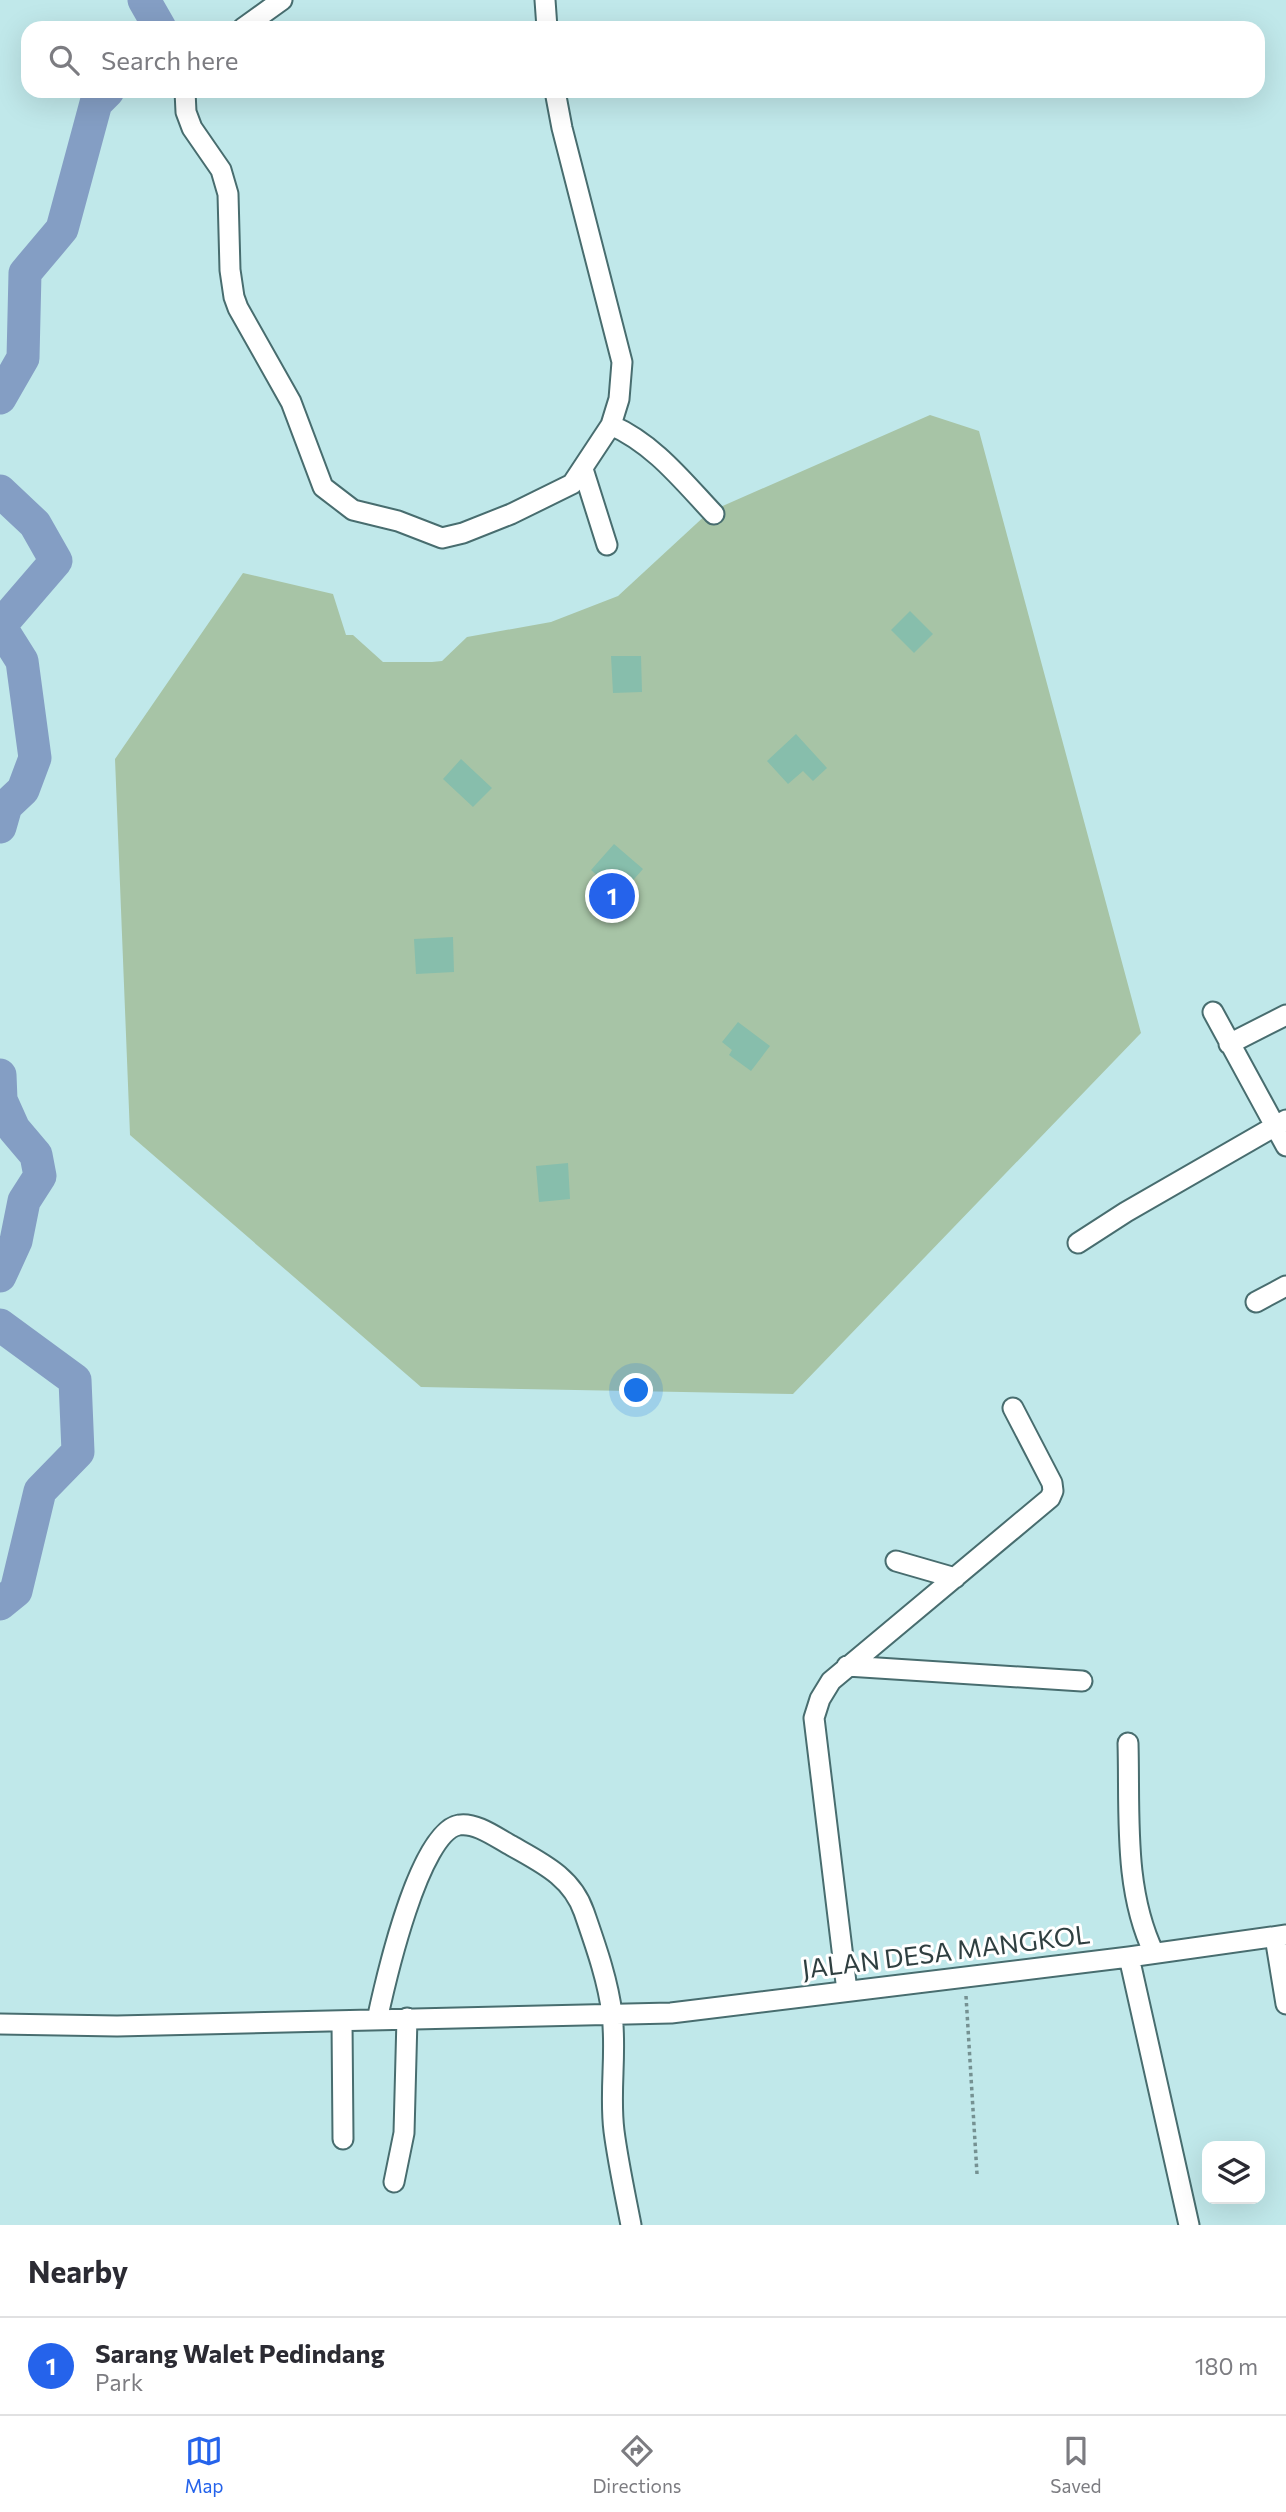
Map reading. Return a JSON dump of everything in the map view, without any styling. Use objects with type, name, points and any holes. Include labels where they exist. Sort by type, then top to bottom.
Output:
[{"type":"street","points":[[253,21],[282,0]]},
{"type":"street","points":[[545,0],[546,21]]},
{"type":"street","points":[[185,98],[186,112],[192,128],[220,170],[228,194],[230,270],[234,297],[249,330],[265,353],[291,402],[323,487],[353,510],[398,521],[442,538],[463,533],[539,502],[572,484],[611,425],[619,399],[622,362],[556,98]]},
{"type":"street","points":[[611,425],[629,433],[663,460],[714,513]]},
{"type":"street","points":[[583,470],[607,545]]},
{"type":"street","points":[[1213,1012],[1229,1044],[1280,1123],[1286,1146]]},
{"type":"street","points":[[1229,1044],[1286,1015]]},
{"type":"street","points":[[1079,1243],[1212,1161],[1280,1123]]},
{"type":"street","points":[[1256,1302],[1286,1286]]},
{"type":"street","points":[[848,1991],[814,1718],[820,1699],[831,1681],[847,1666],[1050,1498],[1052,1483],[1013,1408]]},
{"type":"street","points":[[896,1560],[956,1578]]},
{"type":"street","points":[[847,1666],[1082,1681]]},
{"type":"street","points":[[1128,1743],[1130,1840],[1137,1909],[1154,1953]]},
{"type":"street","points":[[377,2020],[392,1954],[408,1901],[436,1843],[447,1828],[461,1824],[476,1827],[545,1864],[562,1877],[575,1891],[583,1909],[612,2013],[611,2082],[614,2130],[631,2225]]},
{"type":"street","points":[[1281,1936],[1286,2004]]},
{"type":"street","name":"JALAN DESA MANGKOL","points":[[0,2024],[117,2026],[671,2013],[1281,1936]]},
{"type":"street","points":[[1129,1957],[1189,2225]]},
{"type":"street","points":[[394,2182],[404,2133],[407,2018]]},
{"type":"street","points":[[342,2021],[343,2138]]},
{"type":"path","points":[[965,1977],[976,2174]]},
{"type":"green space","points":[[930,415],[979,431],[1141,1033],[793,1394],[421,1387],[130,1135],[115,759],[243,573],[333,594],[346,635],[353,635],[383,662],[442,661],[467,637],[551,622],[618,596],[709,512]]},
{"type":"building","points":[[910,611],[933,634],[914,653],[891,630]]},
{"type":"building","points":[[611,656],[641,656],[642,692],[613,693]]},
{"type":"building","points":[[796,734],[827,768],[813,781],[803,771],[788,784],[767,761]]},
{"type":"building","points":[[461,759],[492,788],[473,807],[443,779]]},
{"type":"building","points":[[614,844],[643,869],[620,895],[591,870]]},
{"type":"building","points":[[453,937],[454,972],[416,974],[414,939]]},
{"type":"building","points":[[738,1022],[770,1046],[751,1071],[729,1055],[732,1050],[722,1042]]},
{"type":"building","points":[[568,1163],[570,1199],[539,1202],[536,1166]]},
{"type":"waterway","points":[[144,0],[156,21]]},
{"type":"waterway","points":[[0,398],[23,358],[25,273],[62,229],[96,103],[101,98]]},
{"type":"waterway","points":[[0,491],[35,524],[56,561],[0,626],[22,661],[35,758],[23,790],[6,806],[0,827]]},
{"type":"waterway","points":[[0,1075],[1,1100],[14,1129],[36,1155],[40,1176],[24,1201],[16,1241],[0,1276]]},
{"type":"waterway","points":[[0,1325],[75,1380],[78,1452],[40,1491],[16,1591],[0,1604]]},
{"type":"place","name":"Sarang Walet Pedindang","points":[[612,896]]}]
